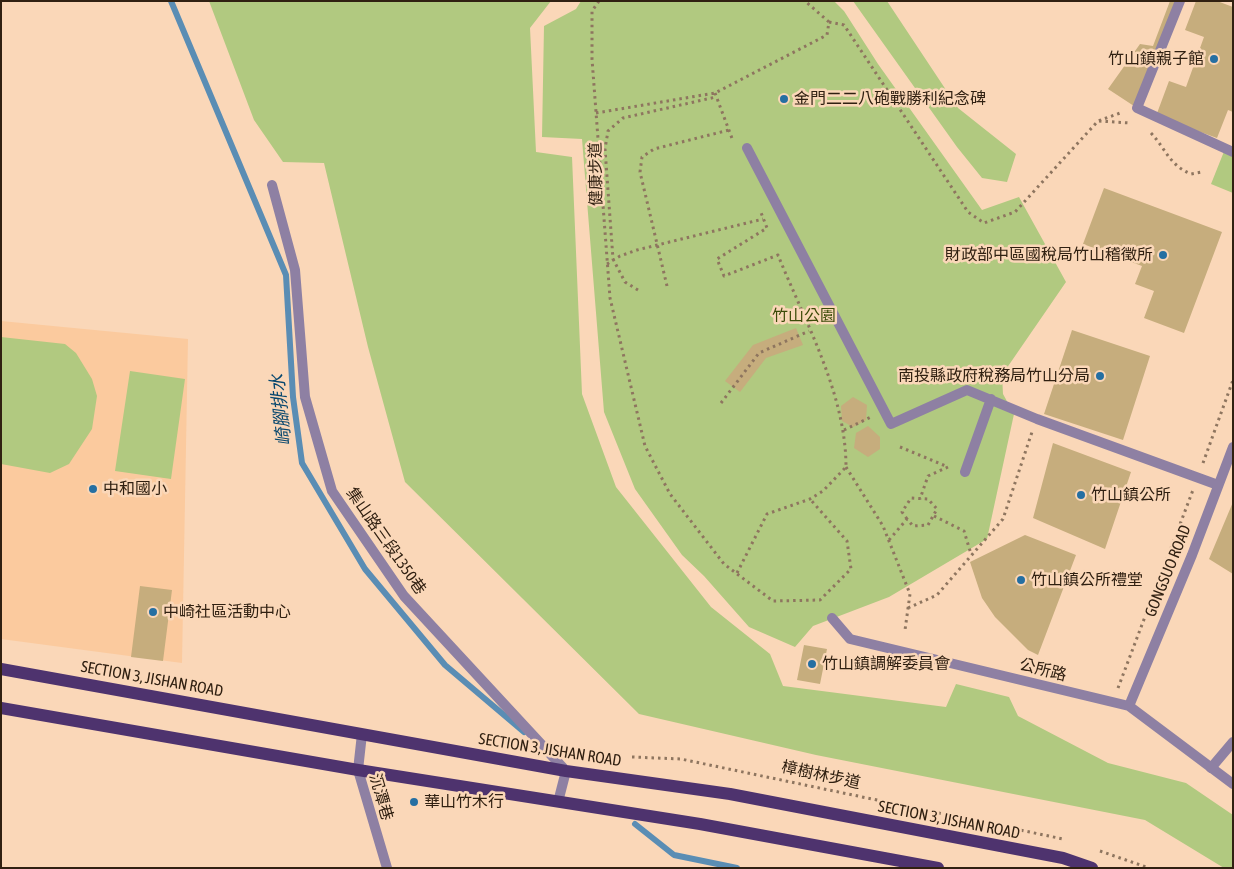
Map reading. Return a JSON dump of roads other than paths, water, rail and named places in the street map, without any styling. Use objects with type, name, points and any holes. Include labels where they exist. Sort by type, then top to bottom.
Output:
[{"type":"main road","name":"SECTION 3, JISHAN ROAD","points":[[1,668],[566,771],[730,794],[1063,858],[1092,868]]},
{"type":"main road","points":[[1,708],[358,770],[700,824],[938,868]]},
{"type":"street","points":[[1180,1],[1137,108],[1233,152]]},
{"type":"street","points":[[741,148],[891,424],[964,391],[991,399],[1037,419],[1218,485]]},
{"type":"street","name":"集山路三段1350巷","points":[[272,185],[295,270],[305,397],[332,491],[404,596],[566,771]]},
{"type":"street","points":[[965,472],[991,399]]},
{"type":"street","name":"GONGSUO ROAD","points":[[1129,706],[1233,447]]},
{"type":"street","name":"公所路","points":[[832,618],[850,639],[1129,706],[1233,784]]},
{"type":"street","name":"沉潭巷","points":[[362,734],[358,770],[387,868]]},
{"type":"street","points":[[1211,768],[1233,742]]},
{"type":"street","points":[[558,802],[566,771]]},
{"type":"waterway","name":"崎腳排水","points":[[171,1],[286,275],[293,397],[302,463],[365,569],[445,665],[524,732]]},
{"type":"waterway","points":[[635,824],[674,855],[737,868]]},
{"type":"place","name":"竹山鎮親子館","points":[[1214,59]]},
{"type":"place","name":"金門二二八砲戰勝利紀念碑","points":[[784,99]]},
{"type":"place","name":"財政部中區國稅局竹山稽徵所","points":[[1163,255]]},
{"type":"place","name":"南投縣政府稅務局竹山分局","points":[[1100,376]]},
{"type":"place","name":"中和國小","points":[[93,489]]},
{"type":"place","name":"竹山鎮公所","points":[[1081,495]]},
{"type":"place","name":"竹山鎮公所禮堂","points":[[1021,580]]},
{"type":"place","name":"中崎社區活動中心","points":[[153,612]]},
{"type":"place","name":"竹山鎮調解委員會","points":[[812,664]]},
{"type":"place","name":"華山竹木行","points":[[414,802]]},
{"type":"park label","name":"竹山公園","points":[[804,316]]}]
